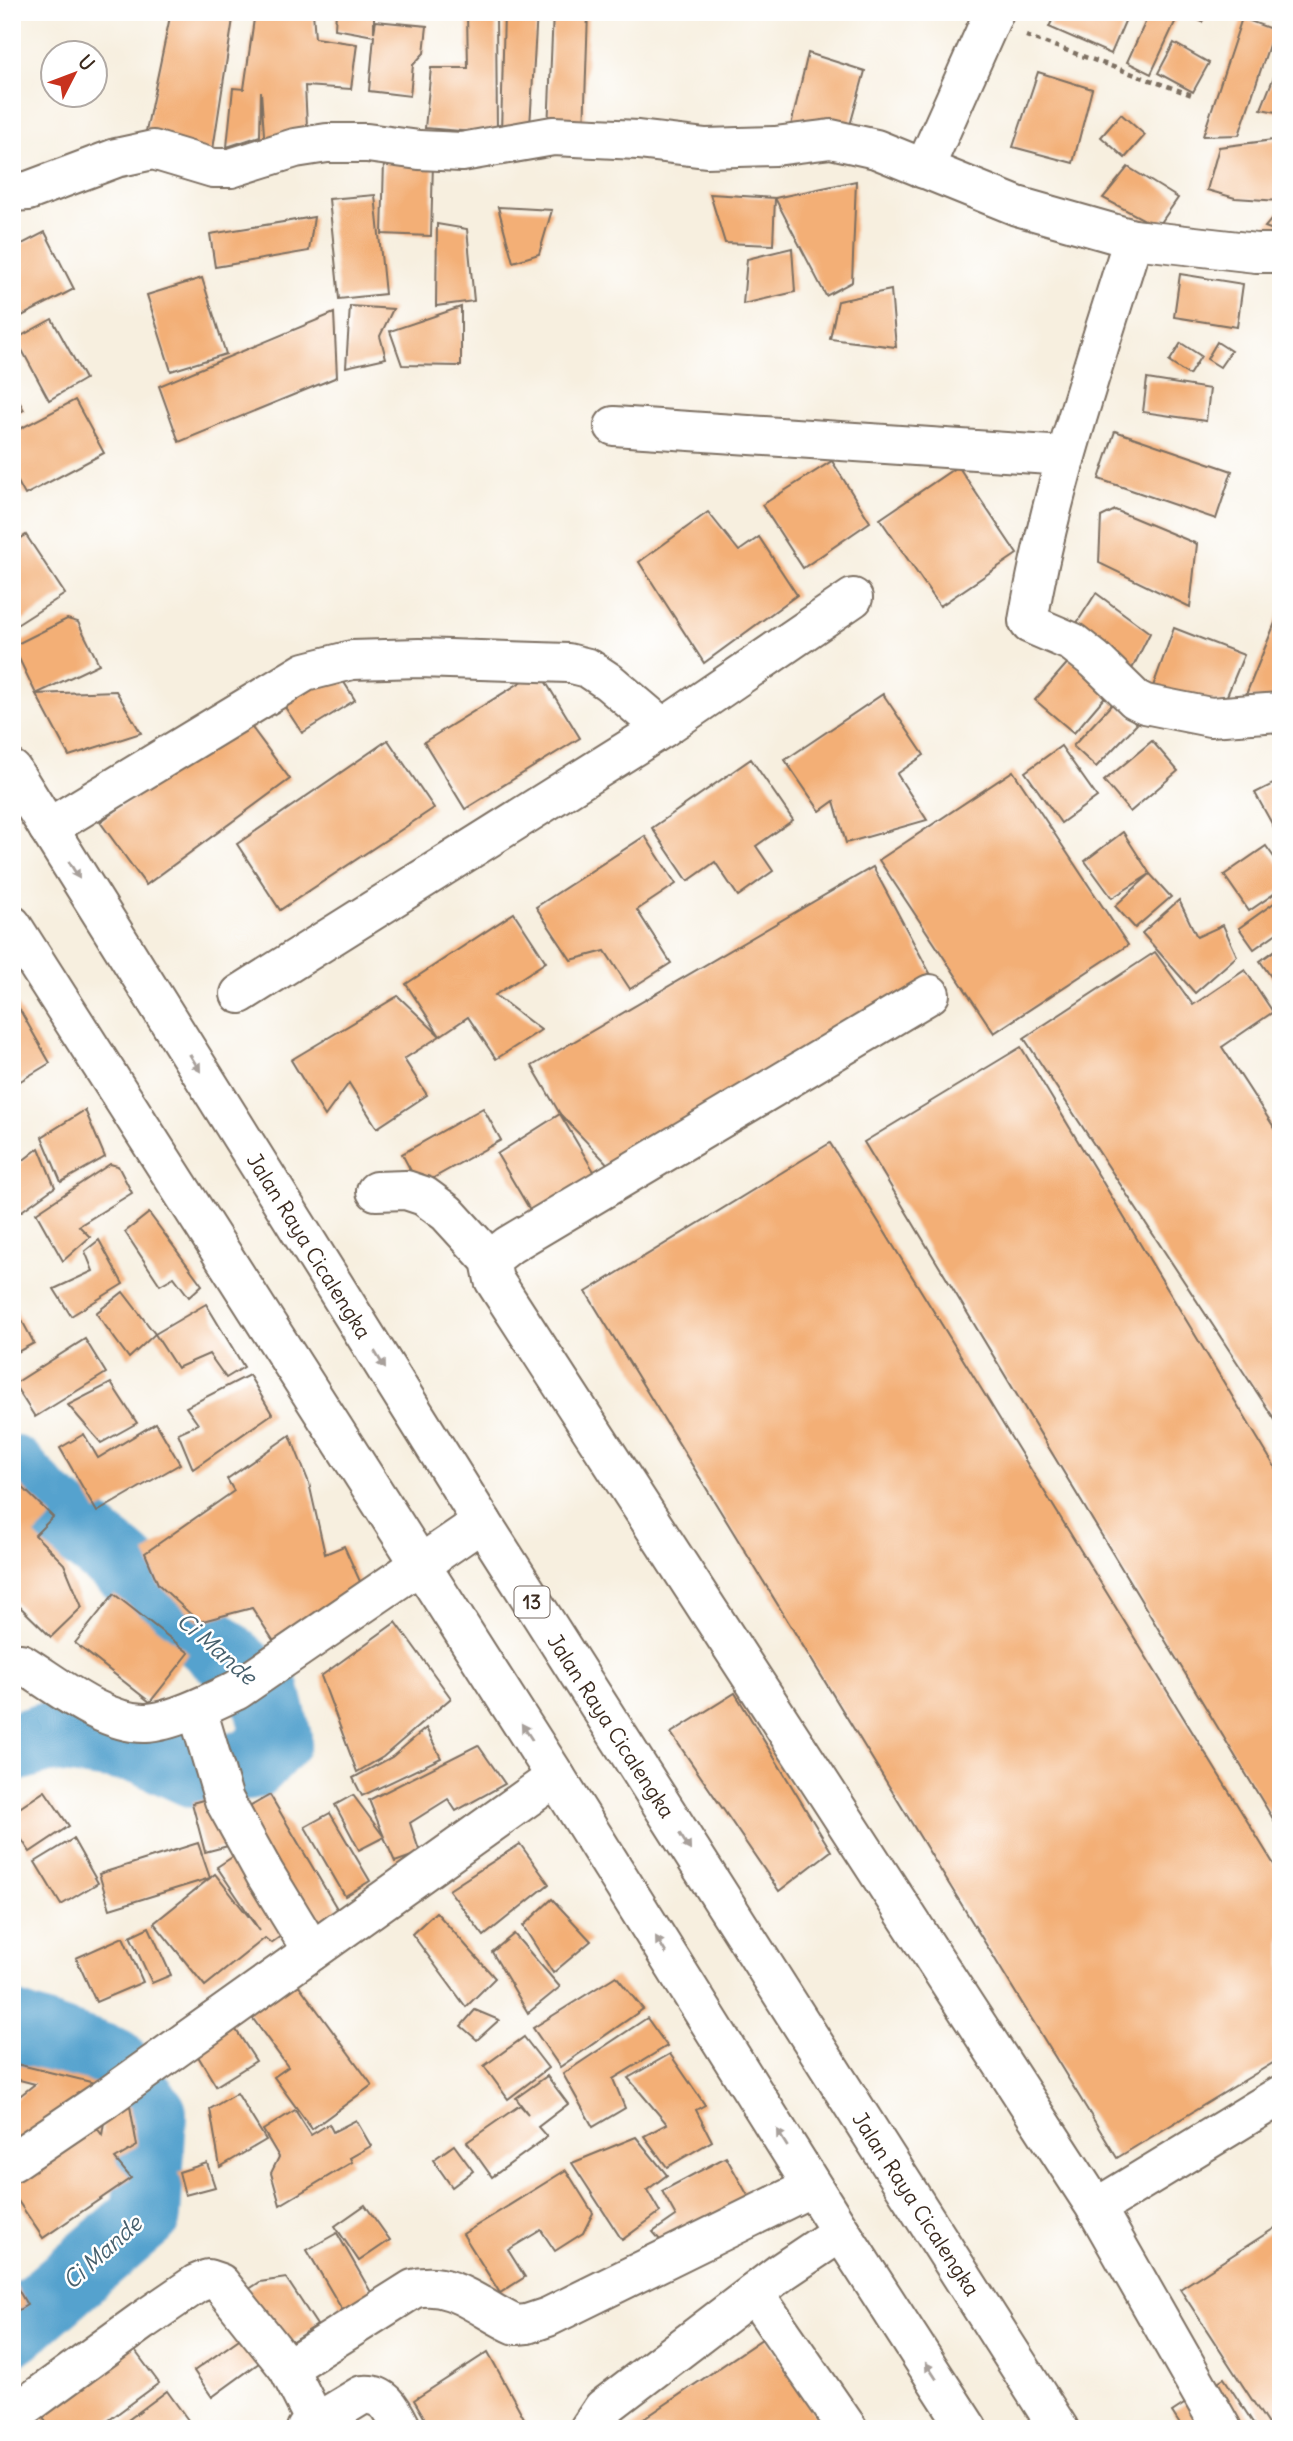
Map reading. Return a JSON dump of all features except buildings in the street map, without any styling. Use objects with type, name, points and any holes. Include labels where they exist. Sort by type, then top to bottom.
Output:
[{"type":"main road","points":[[925,169],[992,17]]},
{"type":"main road","points":[[12,192],[41,187],[116,158],[153,150],[213,168],[231,168],[295,148],[327,143],[368,143],[419,150],[462,152],[553,136],[638,140],[706,148],[775,146],[831,139],[876,149],[1017,206],[1133,239],[1256,253],[1281,253]]},
{"type":"main road","points":[[1133,239],[1065,456],[1037,565],[1028,621],[1072,642],[1135,699],[1145,704],[1210,717],[1278,717]]},
{"type":"main road","points":[[614,426],[1065,456]]},
{"type":"main road","points":[[240,994],[663,728],[853,598]]},
{"type":"main road","points":[[48,828],[306,671],[352,660],[419,658],[568,663],[588,668],[609,682],[663,728]]},
{"type":"main road","name":"Jalan Raya Cicalengka","points":[[12,770],[482,1522],[1059,2429]]},
{"type":"main road","points":[[12,925],[968,2429]]},
{"type":"main road","points":[[490,1260],[509,1245],[930,995]]},
{"type":"main road","points":[[376,1191],[406,1190],[424,1196],[447,1213],[490,1260],[494,1280],[1096,2208],[1222,2429]]},
{"type":"main road","points":[[12,1664],[21,1663],[89,1707],[126,1721],[148,1723],[197,1709],[237,1690],[482,1522]]},
{"type":"main road","points":[[197,1709],[224,1800],[312,1951]]},
{"type":"main road","points":[[12,2162],[105,2099],[556,1777]]},
{"type":"main road","points":[[1096,2208],[1281,2095]]},
{"type":"main road","points":[[288,2368],[413,2289],[424,2286],[437,2286],[455,2293],[516,2325],[548,2317],[812,2187]]},
{"type":"main road","points":[[590,2429],[603,2408],[754,2293],[841,2232]]},
{"type":"main road","points":[[18,2412],[142,2321],[196,2284],[208,2279],[220,2283],[288,2368],[311,2426],[362,2395],[371,2394],[392,2408],[402,2429]]},
{"type":"main road","points":[[754,2293],[848,2429]]},
{"type":"path","points":[[992,17],[1192,95]]},
{"type":"waterway","name":"Ci Mande","points":[[12,1470],[41,1502],[116,1560],[265,1690],[277,1738],[253,1764],[194,1773],[142,1749],[48,1737],[12,1748]]},
{"type":"waterway","name":"Ci Mande","points":[[12,2027],[113,2062],[152,2114],[146,2215],[12,2331]]}]
